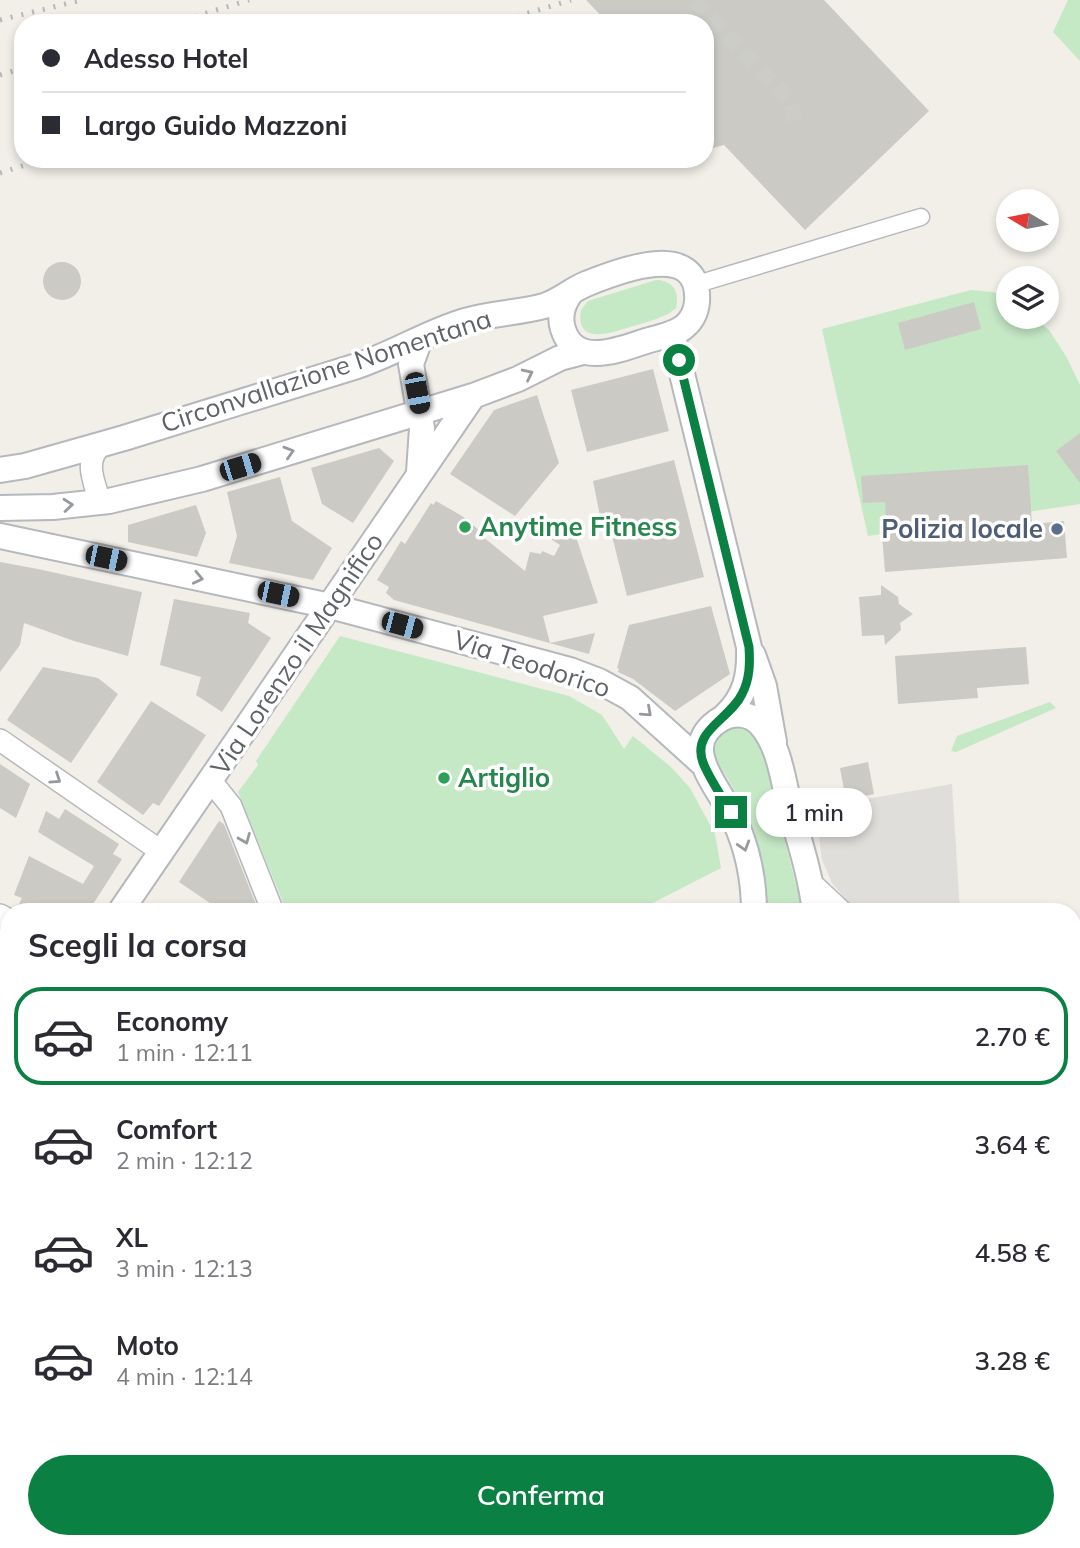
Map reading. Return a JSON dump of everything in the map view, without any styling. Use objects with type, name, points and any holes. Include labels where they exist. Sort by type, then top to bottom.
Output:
[{"type":"street","points":[[0,508],[53,507],[127,498],[202,479],[473,396],[518,379],[560,358],[583,352],[609,353],[672,333],[688,323],[694,313],[697,299],[694,285],[921,217]]},
{"type":"street","name":"Circonvallazione Nomentana","points":[[0,470],[25,466],[102,444],[383,357],[466,321],[540,307],[594,281],[660,262],[670,263],[684,270],[694,285]]},
{"type":"street","points":[[570,294],[563,306],[562,325],[568,340],[583,352]]},
{"type":"street","points":[[672,333],[749,647],[764,686],[775,749],[814,903]]},
{"type":"street","points":[[419,473],[423,438],[411,358],[420,339]]},
{"type":"street","name":"Via Lorenzo il Magnifico","points":[[126,903],[473,396]]},
{"type":"street","points":[[100,502],[90,466],[93,454],[102,444]]},
{"type":"street","name":"Via Teodorico","points":[[0,536],[330,606],[553,665],[599,681],[631,698],[703,764],[731,812],[745,845],[754,903]]},
{"type":"street","points":[[703,764],[702,741],[709,728],[738,703],[747,683],[749,647]]},
{"type":"street","points":[[725,716],[743,715],[755,720],[775,749]]},
{"type":"street","points":[[0,740],[162,852]]},
{"type":"street","points":[[211,781],[234,812],[269,903]]},
{"type":"street","points":[[810,882],[832,903]]},
{"type":"shaded area","points":[[952,784],[959,903],[848,902],[832,883],[822,860],[818,829],[823,816],[838,804]]},
{"type":"green space","points":[[1068,0],[1080,0],[1080,61],[1053,32]]},
{"type":"green space","points":[[656,280],[667,282],[676,292],[676,308],[668,314],[605,334],[589,333],[583,329],[581,310],[588,301]]},
{"type":"green space","points":[[971,290],[996,294],[996,329],[1048,329],[1067,358],[1080,385],[1080,504],[868,536],[822,329]]},
{"type":"green space","name":"Artiglio","points":[[340,636],[569,696],[602,715],[624,749],[633,736],[671,767],[690,788],[715,834],[721,868],[653,903],[283,903],[238,792],[258,765],[256,761]]},
{"type":"green space","points":[[1050,702],[1056,708],[956,752],[951,751],[957,736]]},
{"type":"green space","points":[[736,725],[750,729],[765,748],[777,811],[801,903],[767,903],[756,837],[738,797],[712,755],[716,738]]},
{"type":"building","points":[[586,0],[824,0],[929,111],[805,230],[724,145],[714,148],[714,14],[599,14]]},
{"type":"building","points":[[62,262],[75,268],[81,281],[75,294],[62,300],[49,294],[43,281],[49,268]]},
{"type":"building","points":[[974,302],[981,329],[905,350],[898,323]]},
{"type":"building","points":[[653,369],[669,431],[587,452],[571,390]]},
{"type":"building","points":[[537,395],[559,463],[515,516],[450,474],[494,410]]},
{"type":"building","points":[[1080,433],[1080,483],[1056,451]]},
{"type":"building","points":[[379,448],[394,461],[353,523],[322,504],[311,468]]},
{"type":"building","points":[[674,460],[704,577],[627,596],[609,524],[602,526],[593,481]]},
{"type":"building","points":[[1028,465],[1032,524],[1064,521],[1067,558],[885,572],[882,535],[887,535],[885,502],[863,503],[861,476]]},
{"type":"building","points":[[280,477],[292,521],[332,548],[313,580],[229,563],[237,536],[227,492]]},
{"type":"building","points":[[436,501],[462,516],[479,530],[477,532],[525,571],[530,552],[541,554],[542,551],[554,556],[560,545],[523,519],[574,531],[598,603],[543,616],[550,643],[595,633],[589,654],[394,600],[386,593],[389,587],[377,580],[401,541],[405,544],[431,503],[433,505]]},
{"type":"building","points":[[196,505],[206,533],[197,557],[128,542],[128,525]]},
{"type":"building","points":[[0,562],[142,592],[128,656],[24,623],[20,645],[0,672]]},
{"type":"building","points":[[881,585],[898,597],[899,604],[913,614],[900,623],[901,630],[885,645],[884,635],[862,636],[859,597],[881,595]]},
{"type":"building","points":[[174,599],[250,613],[248,623],[271,638],[222,712],[196,695],[201,677],[160,665]]},
{"type":"building","points":[[711,606],[730,674],[675,711],[633,679],[618,672],[629,625]]},
{"type":"building","points":[[1026,647],[1029,684],[977,688],[978,698],[898,704],[895,656]]},
{"type":"building","points":[[43,667],[98,678],[118,694],[71,763],[7,720]]},
{"type":"building","points":[[151,701],[206,735],[159,806],[153,803],[143,815],[97,782]]},
{"type":"building","points":[[868,762],[874,794],[846,800],[840,768]]},
{"type":"building","points":[[0,764],[30,784],[16,818],[0,808]]},
{"type":"building","points":[[65,809],[119,844],[113,854],[122,859],[94,903],[20,903],[22,898],[14,895],[29,856],[83,884],[94,866],[38,832],[46,811],[59,819]]},
{"type":"building","points":[[219,821],[224,824],[255,903],[210,903],[179,882]]},
{"type":"tunnel","points":[[694,0],[707,14]]},
{"type":"tunnel","points":[[714,21],[791,102],[796,123]]},
{"type":"railway","points":[[25,14],[82,0]]},
{"type":"railway","points":[[203,14],[249,0]]},
{"type":"railway","points":[[525,14],[571,0]]},
{"type":"railway","points":[[0,20],[14,17]]},
{"type":"railway","points":[[0,75],[14,71]]},
{"type":"railway","points":[[0,173],[16,168]]},
{"type":"place","name":"Anytime Fitness","points":[[465,527]]},
{"type":"place","name":"Polizia locale","points":[[1057,529]]},
{"type":"place","name":"Artiglio","points":[[444,778]]},
{"type":"route","points":[[679,360],[749,647],[750,666],[742,696],[731,711],[709,728],[701,747],[703,764],[731,812]]}]
